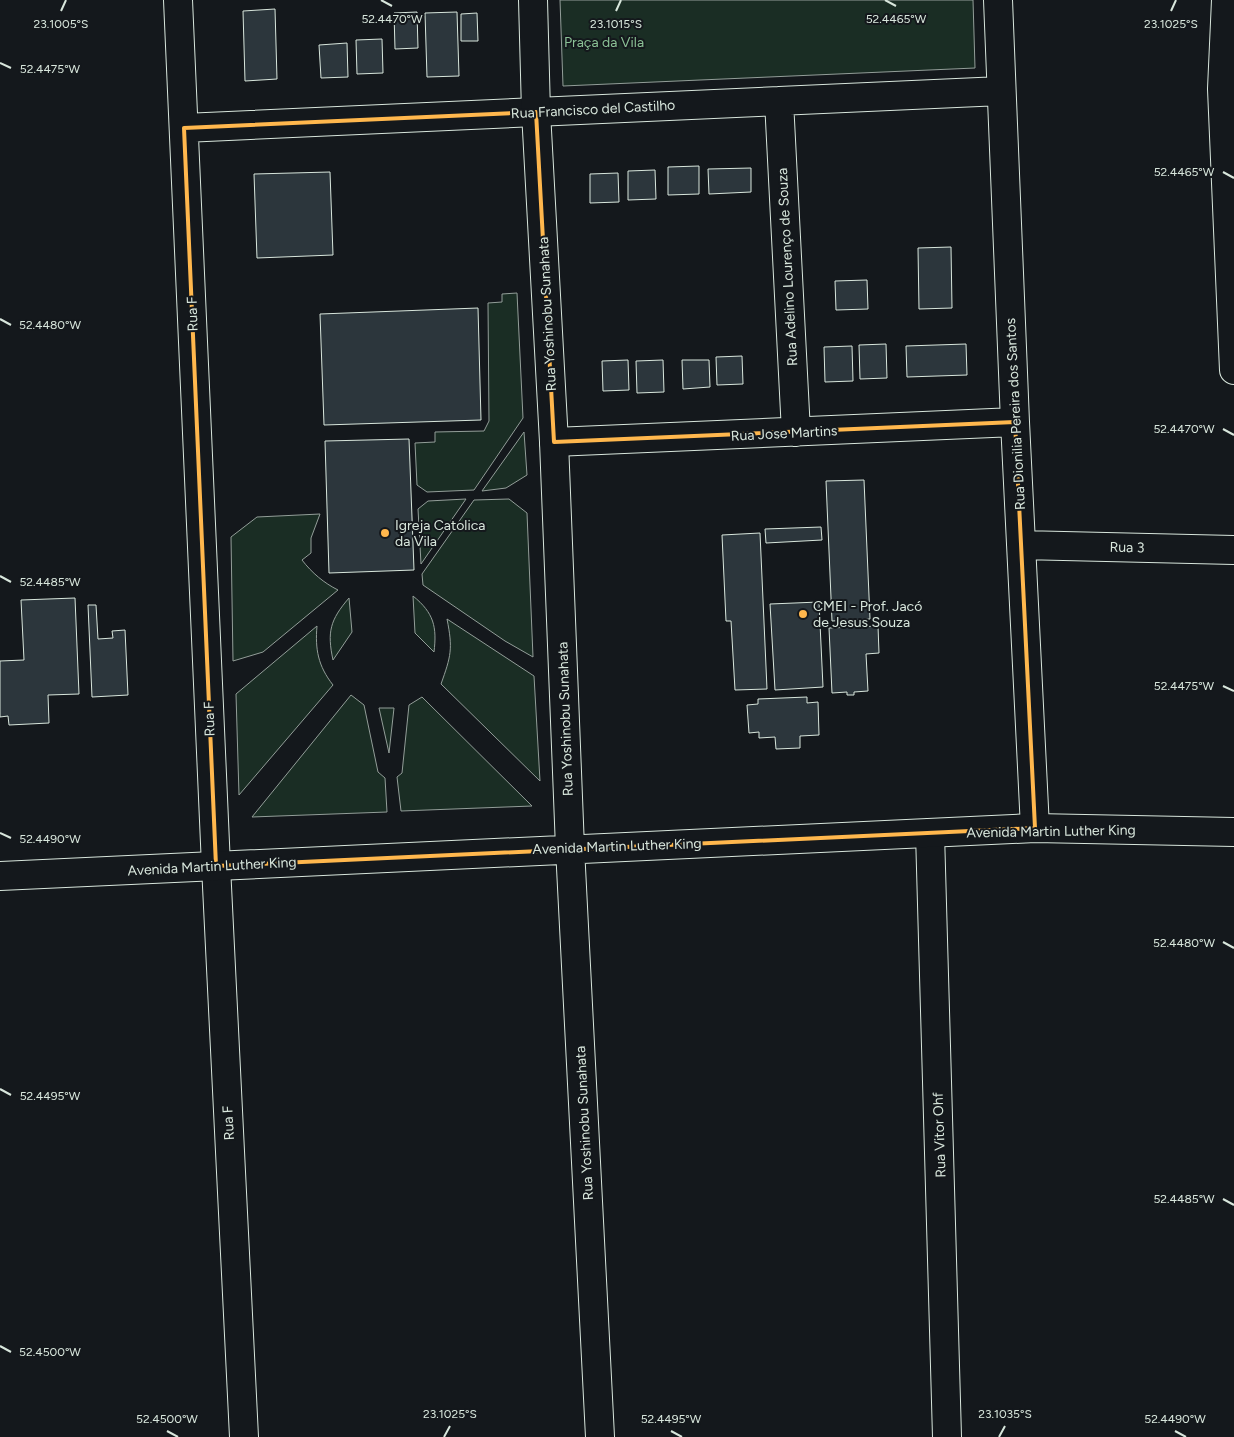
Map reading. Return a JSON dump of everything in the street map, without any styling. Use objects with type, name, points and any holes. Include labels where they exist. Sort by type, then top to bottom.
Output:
[{"type":"street","name":"Rua F","points":[[178,0],[216,866],[244,1437]]},
{"type":"street","name":"Rua Yoshinobu Sunahata","points":[[532,0],[536,112],[554,442],[570,848],[600,1437]]},
{"type":"street","name":"Rua Dionilia Pereira dos Santos","points":[[998,0],[1015,422],[1035,828]]},
{"type":"street","points":[[1226,0],[1234,370]]},
{"type":"street","name":"Rua Francisco del Castilho","points":[[184,128],[1001,91]]},
{"type":"street","name":"Rua Adelino Lourenço de Souza","points":[[779,101],[796,432]]},
{"type":"street","name":"Rua Jose Martins","points":[[554,442],[1015,422]]},
{"type":"street","name":"Rua 3","points":[[1021,545],[1234,550]]},
{"type":"street","name":"Avenida Martin Luther King","points":[[0,876],[570,848],[1035,828],[1234,832]]},
{"type":"street","name":"Rua Vitor Ohf","points":[[930,833],[947,1437]]},
{"type":"highlighted area","points":[[536,112],[554,442],[1015,422],[1035,828],[216,866],[184,128]]},
{"type":"green space","name":"Praça da Vila","points":[[560,0],[973,0],[975,68],[563,86]]},
{"type":"green space","points":[[517,293],[523,418],[474,490],[427,492],[417,485],[415,443],[435,442],[435,432],[484,431],[489,421],[488,303],[502,302],[502,294]]},
{"type":"green space","points":[[524,432],[527,475],[506,488],[482,491]]},
{"type":"green space","points":[[466,499],[421,564],[418,509],[428,501]]},
{"type":"green space","points":[[509,499],[527,513],[533,657],[505,641],[423,585],[422,574],[474,500]]},
{"type":"green space","points":[[320,514],[311,538],[311,553],[302,560],[318,577],[338,590],[263,652],[233,661],[231,537],[257,517]]},
{"type":"green space","points":[[413,596],[426,608],[430,615],[435,635],[434,652],[415,633]]},
{"type":"green space","points":[[349,598],[352,632],[333,660],[330,634],[334,620]]},
{"type":"green space","points":[[447,619],[534,676],[540,781],[441,684],[450,652]]},
{"type":"green space","points":[[317,626],[319,657],[324,671],[333,685],[239,795],[236,694]]},
{"type":"green space","points":[[351,695],[364,705],[378,772],[385,778],[387,812],[252,817]]},
{"type":"green space","points":[[422,697],[532,806],[401,811],[397,777],[402,773],[409,705]]},
{"type":"green space","points":[[379,708],[394,708],[389,753]]},
{"type":"building","points":[[275,9],[277,79],[245,81],[243,11]]},
{"type":"building","points":[[417,12],[418,48],[395,49],[394,13]]},
{"type":"building","points":[[457,12],[459,76],[427,77],[425,13]]},
{"type":"building","points":[[477,13],[478,41],[461,41],[461,14]]},
{"type":"building","points":[[382,39],[383,73],[357,74],[356,40]]},
{"type":"building","points":[[347,43],[348,77],[321,78],[319,45]]},
{"type":"building","points":[[699,166],[699,194],[668,195],[668,167]]},
{"type":"building","points":[[751,168],[751,192],[709,194],[708,169]]},
{"type":"building","points":[[655,170],[656,199],[628,200],[628,171]]},
{"type":"building","points":[[330,172],[333,255],[257,258],[254,174]]},
{"type":"building","points":[[618,173],[619,202],[590,203],[590,174]]},
{"type":"building","points":[[951,247],[952,308],[919,309],[918,248]]},
{"type":"building","points":[[867,280],[868,309],[836,310],[835,281]]},
{"type":"building","points":[[478,308],[481,420],[324,425],[320,314]]},
{"type":"building","points":[[886,344],[887,378],[860,379],[859,345]]},
{"type":"building","points":[[966,344],[967,375],[907,377],[906,346]]},
{"type":"building","points":[[852,346],[853,381],[825,382],[824,347]]},
{"type":"building","points":[[742,356],[743,384],[717,385],[716,357]]},
{"type":"building","points":[[628,360],[629,390],[603,391],[602,361]]},
{"type":"building","points":[[663,360],[664,392],[637,393],[636,361]]},
{"type":"building","points":[[682,360],[709,360],[710,387],[683,389]]},
{"type":"building","points":[[409,439],[414,570],[329,573],[325,441]]},
{"type":"building","points":[[864,480],[870,619],[832,621],[826,481]]},
{"type":"building","points":[[821,527],[822,540],[766,543],[765,529]]},
{"type":"building","points":[[760,533],[767,689],[735,690],[731,621],[726,621],[722,535]]},
{"type":"building","points":[[75,598],[79,694],[48,695],[49,723],[9,725],[8,716],[0,717],[0,661],[24,660],[21,600]]},
{"type":"building","points":[[819,602],[823,687],[775,690],[770,604]]},
{"type":"building","points":[[88,605],[96,605],[98,639],[113,638],[112,631],[125,630],[128,695],[92,697]]},
{"type":"building","points":[[878,626],[879,653],[866,654],[868,691],[854,692],[854,695],[847,695],[847,692],[832,693],[829,628]]},
{"type":"building","points":[[807,697],[807,703],[818,702],[819,735],[800,736],[800,748],[776,749],[775,737],[759,738],[759,732],[749,733],[747,705],[758,704],[758,699]]},
{"type":"place","name":"Igreja Catolica da Vila","points":[[385,533]]},
{"type":"place","name":"CMEI - Prof. Jacó de Jesus Souza","points":[[803,614]]}]
